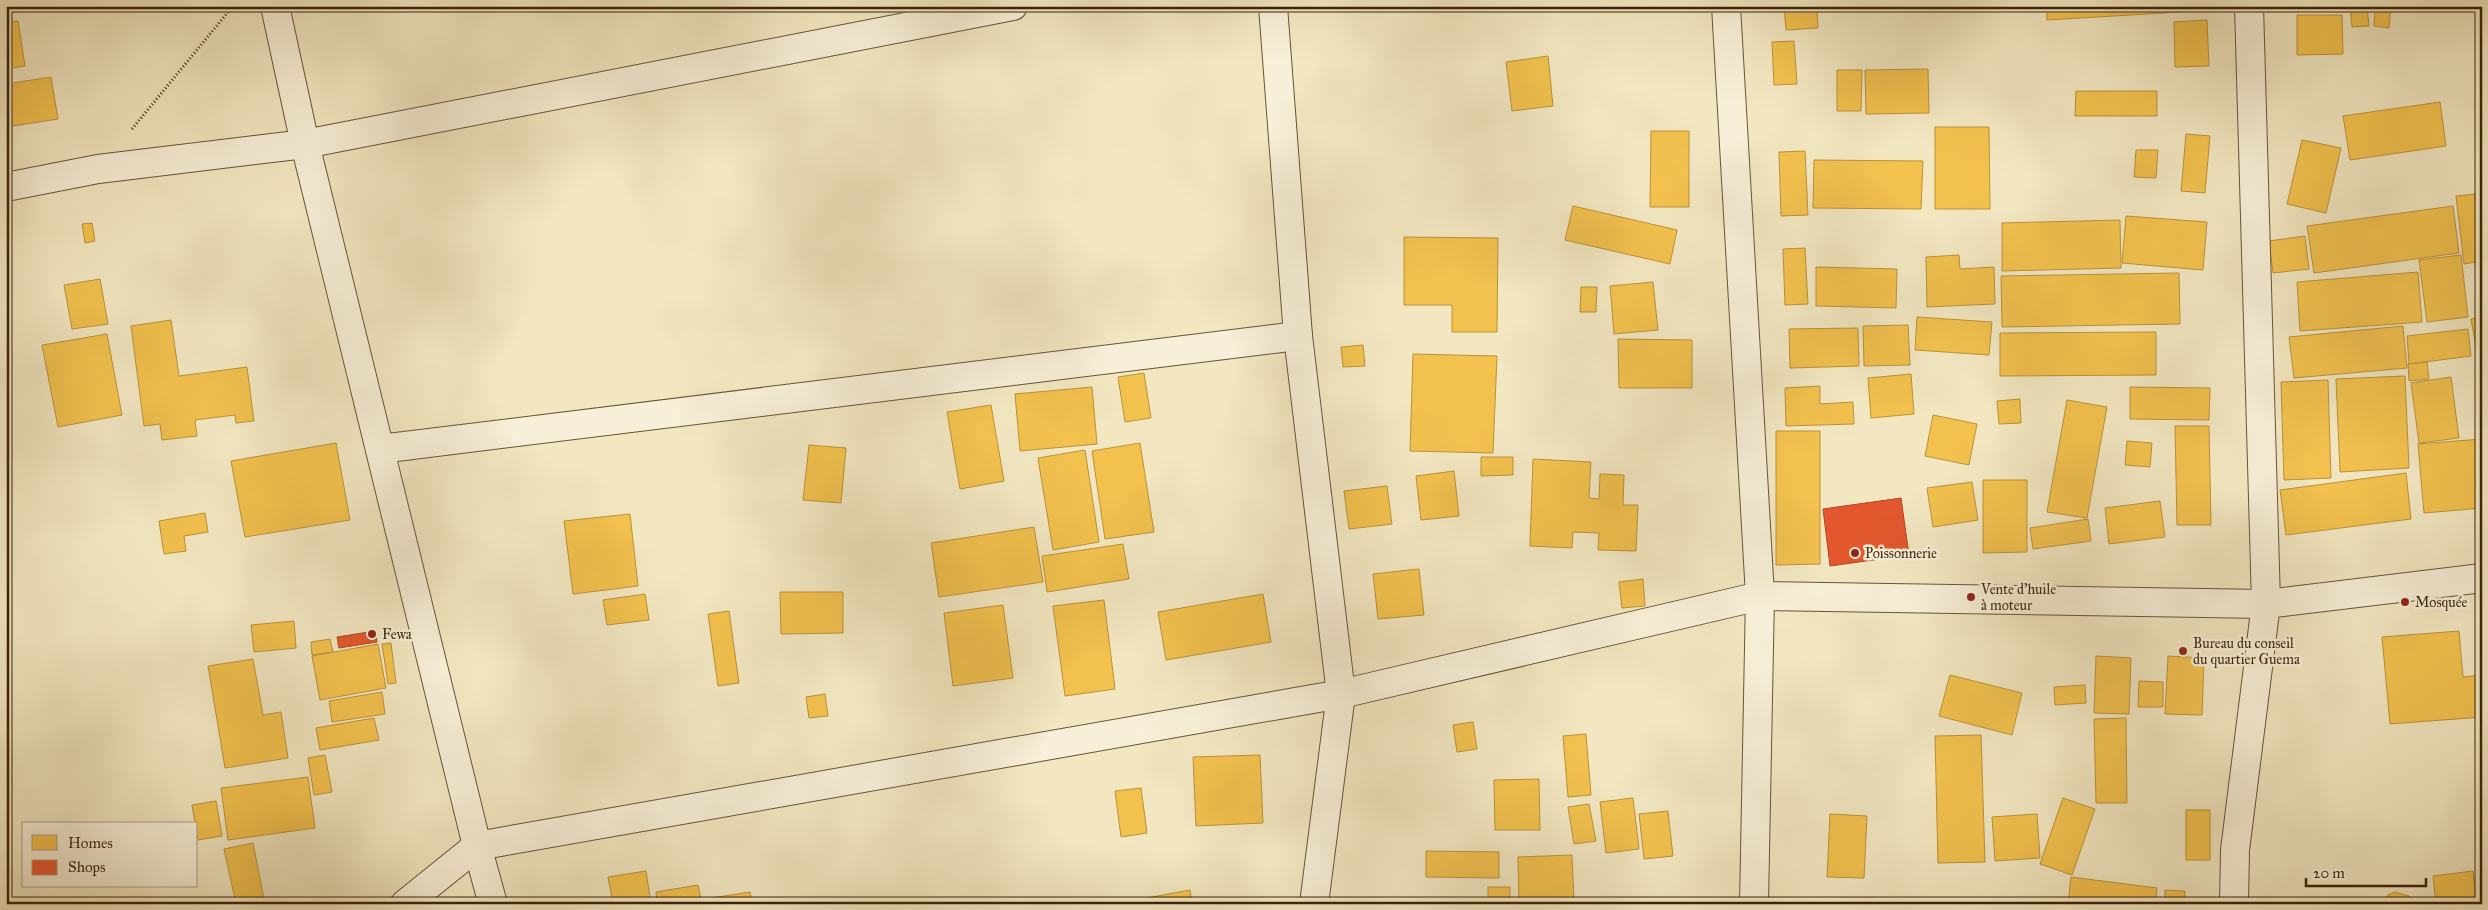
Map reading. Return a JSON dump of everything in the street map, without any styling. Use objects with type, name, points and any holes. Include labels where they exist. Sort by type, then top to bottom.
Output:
[{"type":"street","points":[[275,6],[305,144],[477,846],[493,904]]},
{"type":"street","points":[[6,187],[98,169],[305,144],[1013,6]]},
{"type":"street","points":[[1272,6],[1298,336],[1341,694],[1314,904]]},
{"type":"street","points":[[1726,6],[1760,596],[1754,904]]},
{"type":"street","points":[[2234,904],[2235,850],[2266,604],[2248,6]]},
{"type":"street","points":[[380,449],[1298,336]]},
{"type":"street","points":[[405,904],[477,846],[1341,694],[1760,596],[2266,604],[2482,578]]},
{"type":"path","points":[[98,169],[233,6]]},
{"type":"building: Homes","points":[[1784,6],[1817,6],[1818,28],[1786,30]]},
{"type":"building: Homes","points":[[2046,6],[2180,6],[2181,12],[2047,20]]},
{"type":"building: Homes","points":[[2350,6],[2367,6],[2369,26],[2352,27]]},
{"type":"building: Homes","points":[[2375,6],[2391,6],[2389,28],[2374,26]]},
{"type":"building: Homes","points":[[2297,15],[2342,15],[2343,54],[2297,55]]},
{"type":"building: Homes","points":[[2207,20],[2209,66],[2175,67],[2174,22]]},
{"type":"building: Homes","points":[[18,21],[25,66],[6,69],[6,22]]},
{"type":"building: Homes","points":[[1794,41],[1797,84],[1774,85],[1772,42]]},
{"type":"building: Homes","points":[[1548,56],[1553,106],[1512,111],[1506,62]]},
{"type":"building: Homes","points":[[1928,69],[1929,113],[1866,114],[1865,70]]},
{"type":"building: Homes","points":[[1837,70],[1862,70],[1861,111],[1837,111]]},
{"type":"building: Homes","points":[[51,77],[58,119],[13,126],[6,84]]},
{"type":"building: Homes","points":[[2076,91],[2157,91],[2157,116],[2075,116]]},
{"type":"building: Homes","points":[[2440,102],[2446,146],[2350,160],[2343,116]]},
{"type":"building: Homes","points":[[1935,127],[1989,127],[1990,209],[1935,209]]},
{"type":"building: Homes","points":[[1651,131],[1689,131],[1689,207],[1650,207]]},
{"type":"building: Homes","points":[[2186,134],[2210,136],[2205,193],[2181,191]]},
{"type":"building: Homes","points":[[2302,140],[2341,148],[2326,213],[2287,204]]},
{"type":"building: Homes","points":[[2136,150],[2158,150],[2156,178],[2134,177]]},
{"type":"building: Homes","points":[[1805,151],[1808,215],[1781,216],[1779,152]]},
{"type":"building: Homes","points":[[1814,160],[1923,161],[1921,209],[1813,208]]},
{"type":"building: Homes","points":[[2476,194],[2482,261],[2464,264],[2456,196]]},
{"type":"building: Homes","points":[[1573,206],[1677,230],[1670,264],[1565,240]]},
{"type":"building: Homes","points":[[2453,206],[2459,253],[2314,273],[2307,226]]},
{"type":"building: Homes","points":[[2126,216],[2207,222],[2203,270],[2122,263]]},
{"type":"building: Homes","points":[[2120,220],[2121,268],[2002,271],[2002,223]]},
{"type":"building: Homes","points":[[92,223],[95,241],[85,243],[82,224]]},
{"type":"building: Homes","points":[[2305,236],[2309,269],[2273,273],[2269,241]]},
{"type":"building: Homes","points":[[1404,237],[1498,238],[1497,332],[1452,332],[1452,305],[1404,305]]},
{"type":"building: Homes","points":[[1805,248],[1808,304],[1785,305],[1783,249]]},
{"type":"building: Homes","points":[[1959,255],[1960,269],[1994,267],[1995,304],[1927,307],[1926,257]]},
{"type":"building: Homes","points":[[2461,255],[2468,317],[2427,322],[2419,260]]},
{"type":"building: Homes","points":[[1816,267],[1897,269],[1896,308],[1816,306]]},
{"type":"building: Homes","points":[[2418,272],[2422,322],[2300,331],[2297,282]]},
{"type":"building: Homes","points":[[2179,273],[2180,324],[2002,327],[2001,276]]},
{"type":"building: Homes","points":[[100,279],[108,324],[72,329],[64,285]]},
{"type":"building: Homes","points":[[1653,282],[1658,330],[1614,334],[1610,286]]},
{"type":"building: Homes","points":[[1581,287],[1597,287],[1596,312],[1580,312]]},
{"type":"building: Homes","points":[[1917,317],[1992,322],[1989,355],[1915,350]]},
{"type":"building: Homes","points":[[2482,317],[2482,352],[2477,353],[2471,319]]},
{"type":"building: Homes","points":[[171,320],[179,376],[247,367],[254,421],[236,423],[235,415],[195,420],[197,436],[162,440],[160,424],[144,426],[131,326]]},
{"type":"building: Homes","points":[[1908,325],[1910,365],[1864,366],[1863,326]]},
{"type":"building: Homes","points":[[2403,326],[2407,368],[2294,378],[2289,337]]},
{"type":"building: Homes","points":[[1858,328],[1859,366],[1790,368],[1789,329]]},
{"type":"building: Homes","points":[[2468,329],[2471,356],[2409,364],[2407,336]]},
{"type":"building: Homes","points":[[2156,332],[2156,375],[2000,376],[2000,333]]},
{"type":"building: Homes","points":[[107,334],[122,415],[58,427],[42,345]]},
{"type":"building: Homes","points":[[1618,339],[1692,340],[1692,388],[1619,388]]},
{"type":"building: Homes","points":[[1363,345],[1365,366],[1343,367],[1341,347]]},
{"type":"building: Homes","points":[[1413,354],[1497,356],[1493,453],[1410,451]]},
{"type":"building: Homes","points":[[2427,362],[2429,379],[2409,381],[2408,364]]},
{"type":"building: Homes","points":[[1144,373],[1151,418],[1125,422],[1118,377]]},
{"type":"building: Homes","points":[[1911,374],[1914,414],[1871,418],[1868,378]]},
{"type":"building: Homes","points":[[2405,376],[2409,468],[2340,472],[2336,379]]},
{"type":"building: Homes","points":[[2451,377],[2459,438],[2419,443],[2411,383]]},
{"type":"building: Homes","points":[[2328,380],[2331,478],[2284,480],[2281,382]]},
{"type":"building: Homes","points":[[1820,386],[1820,404],[1853,402],[1854,424],[1786,426],[1785,388]]},
{"type":"building: Homes","points":[[1092,387],[1097,444],[1020,451],[1015,394]]},
{"type":"building: Homes","points":[[2130,387],[2210,388],[2209,420],[2130,419]]},
{"type":"building: Homes","points":[[2020,399],[2021,423],[1999,424],[1997,401]]},
{"type":"building: Homes","points":[[2067,400],[2107,407],[2087,518],[2047,512]]},
{"type":"building: Homes","points":[[991,405],[1004,481],[960,489],[947,412]]},
{"type":"building: Homes","points":[[1933,415],[1977,424],[1969,465],[1925,456]]},
{"type":"building: Homes","points":[[2175,426],[2209,426],[2211,525],[2177,525]]},
{"type":"building: Homes","points":[[1776,431],[1820,431],[1820,564],[1776,565]]},
{"type":"building: Homes","points":[[2482,439],[2482,508],[2424,513],[2418,444]]},
{"type":"building: Homes","points":[[2127,441],[2152,443],[2150,467],[2125,465]]},
{"type":"building: Homes","points":[[336,443],[350,520],[245,537],[231,461]]},
{"type":"building: Homes","points":[[1140,443],[1154,532],[1105,539],[1092,451]]},
{"type":"building: Homes","points":[[809,445],[846,448],[841,503],[803,500]]},
{"type":"building: Homes","points":[[1085,450],[1099,542],[1053,550],[1038,458]]},
{"type":"building: Homes","points":[[1481,457],[1513,457],[1513,475],[1481,476]]},
{"type":"building: Homes","points":[[1533,459],[1591,462],[1589,498],[1599,499],[1600,474],[1624,475],[1623,505],[1638,505],[1636,551],[1598,550],[1599,533],[1573,532],[1572,548],[1530,546]]},
{"type":"building: Homes","points":[[1454,471],[1459,516],[1421,520],[1416,476]]},
{"type":"building: Homes","points":[[2406,473],[2411,519],[2286,535],[2280,490]]},
{"type":"building: Homes","points":[[1983,480],[2027,480],[2027,552],[1983,553]]},
{"type":"building: Homes","points":[[1972,482],[1978,520],[1933,527],[1927,488]]},
{"type":"building: Homes","points":[[1387,486],[1392,524],[1349,529],[1344,491]]},
{"type":"building: Homes","points":[[2160,501],[2165,537],[2109,544],[2105,508]]},
{"type":"building: Homes","points":[[205,513],[208,532],[184,536],[186,551],[164,554],[159,521]]},
{"type":"building: Homes","points":[[630,514],[638,586],[573,594],[564,521]]},
{"type":"building: Homes","points":[[2088,519],[2091,541],[2033,549],[2030,528]]},
{"type":"building: Homes","points":[[1034,527],[1043,582],[939,597],[931,543]]},
{"type":"building: Homes","points":[[1123,544],[1129,579],[1047,592],[1042,556]]},
{"type":"building: Homes","points":[[1419,569],[1424,615],[1378,619],[1373,574]]},
{"type":"building: Homes","points":[[1643,579],[1645,606],[1622,608],[1619,582]]},
{"type":"building: Homes","points":[[780,592],[843,592],[843,633],[781,634]]},
{"type":"building: Homes","points":[[645,594],[649,620],[607,625],[603,600]]},
{"type":"building: Homes","points":[[1263,594],[1271,642],[1166,660],[1158,612]]},
{"type":"building: Homes","points":[[1104,600],[1115,689],[1065,696],[1053,606]]},
{"type":"building: Homes","points":[[1003,605],[1013,678],[953,686],[944,613]]},
{"type":"building: Homes","points":[[729,611],[739,683],[718,686],[708,614]]},
{"type":"building: Homes","points":[[294,621],[296,648],[254,652],[251,625]]},
{"type":"building: Homes","points":[[2459,631],[2463,677],[2482,675],[2482,717],[2390,724],[2382,637]]},
{"type":"building: Homes","points":[[330,639],[333,652],[312,655],[311,642]]},
{"type":"building: Homes","points":[[391,643],[396,683],[388,684],[382,644]]},
{"type":"building: Homes","points":[[378,644],[386,688],[320,700],[312,656]]},
{"type":"building: Homes","points":[[2096,656],[2131,658],[2129,714],[2094,713]]},
{"type":"building: Homes","points":[[2168,656],[2204,658],[2202,715],[2165,714]]},
{"type":"building: Homes","points":[[253,659],[263,715],[281,712],[288,758],[225,768],[208,666]]},
{"type":"building: Homes","points":[[1950,675],[2022,693],[2012,735],[1939,716]]},
{"type":"building: Homes","points":[[2139,681],[2163,682],[2163,707],[2138,707]]},
{"type":"building: Homes","points":[[2085,685],[2086,703],[2055,705],[2054,687]]},
{"type":"building: Homes","points":[[382,692],[385,714],[332,722],[329,701]]},
{"type":"building: Homes","points":[[825,694],[828,716],[809,718],[806,697]]},
{"type":"building: Homes","points":[[374,718],[379,740],[320,750],[316,728]]},
{"type":"building: Homes","points":[[2126,718],[2127,803],[2096,803],[2094,719]]},
{"type":"building: Homes","points":[[1473,722],[1477,749],[1457,752],[1453,725]]},
{"type":"building: Homes","points":[[1586,734],[1591,795],[1568,797],[1563,736]]},
{"type":"building: Homes","points":[[1981,735],[1985,862],[1938,863],[1935,736]]},
{"type":"building: Homes","points":[[325,755],[332,792],[314,795],[308,758]]},
{"type":"building: Homes","points":[[1260,755],[1263,823],[1196,826],[1193,757]]},
{"type":"building: Homes","points":[[308,777],[315,828],[228,840],[221,788]]},
{"type":"building: Homes","points":[[1539,779],[1540,830],[1495,830],[1494,780]]},
{"type":"building: Homes","points":[[1141,788],[1147,833],[1121,837],[1115,791]]},
{"type":"building: Homes","points":[[1633,798],[1639,849],[1606,853],[1600,802]]},
{"type":"building: Homes","points":[[2063,798],[2095,809],[2072,875],[2040,864]]},
{"type":"building: Homes","points":[[216,801],[222,836],[198,840],[198,822],[195,822],[192,805]]},
{"type":"building: Homes","points":[[1589,804],[1596,841],[1574,844],[1568,807]]},
{"type":"building: Homes","points":[[2186,810],[2210,810],[2210,860],[2186,860]]},
{"type":"building: Homes","points":[[1668,811],[1673,856],[1644,859],[1639,814]]},
{"type":"building: Homes","points":[[1830,814],[1867,816],[1864,878],[1827,877]]},
{"type":"building: Homes","points":[[2037,814],[2040,858],[1995,861],[1992,817]]},
{"type":"building: Homes","points":[[253,843],[265,904],[236,904],[224,849]]},
{"type":"building: Homes","points":[[1426,851],[1499,852],[1499,878],[1426,877]]},
{"type":"building: Homes","points":[[1572,855],[1574,904],[1519,904],[1518,857]]},
{"type":"building: Homes","points":[[646,871],[651,904],[613,904],[608,877]]},
{"type":"building: Homes","points":[[2473,871],[2476,904],[2436,904],[2433,876]]},
{"type":"building: Homes","points":[[2071,877],[2157,888],[2155,904],[2068,904]]},
{"type":"building: Homes","points":[[698,885],[702,904],[657,904],[656,892]]},
{"type":"building: Homes","points":[[1488,887],[1510,887],[1510,904],[1488,904]]},
{"type":"building: Homes","points":[[1190,890],[1192,904],[1126,904],[1125,902]]},
{"type":"building: Homes","points":[[2165,890],[2185,891],[2185,904],[2165,904]]},
{"type":"building: Homes","points":[[750,892],[752,904],[712,904],[711,898]]},
{"type":"building: Homes","points":[[2395,892],[2409,896],[2414,904],[2380,904],[2388,895]]},
{"type":"building: Homes","points":[[1836,898],[1875,898],[1875,904],[1836,904]]},
{"type":"building: Homes","points":[[1385,900],[1386,904],[1346,904],[1346,902]]},
{"type":"building: Shops","points":[[1901,498],[1909,555],[1830,566],[1823,509]]},
{"type":"building: Shops","points":[[375,631],[377,642],[339,648],[337,637]]},
{"type":"place","name":"Poissonnerie","points":[[1855,553]]},
{"type":"place","name":"Vente d'huile à moteur","points":[[1971,597]]},
{"type":"place","name":"Mosquée","points":[[2405,602]]},
{"type":"place","name":"Fewa","points":[[372,634]]},
{"type":"place","name":"Bureau du conseil du quartier Guema","points":[[2183,651]]}]
